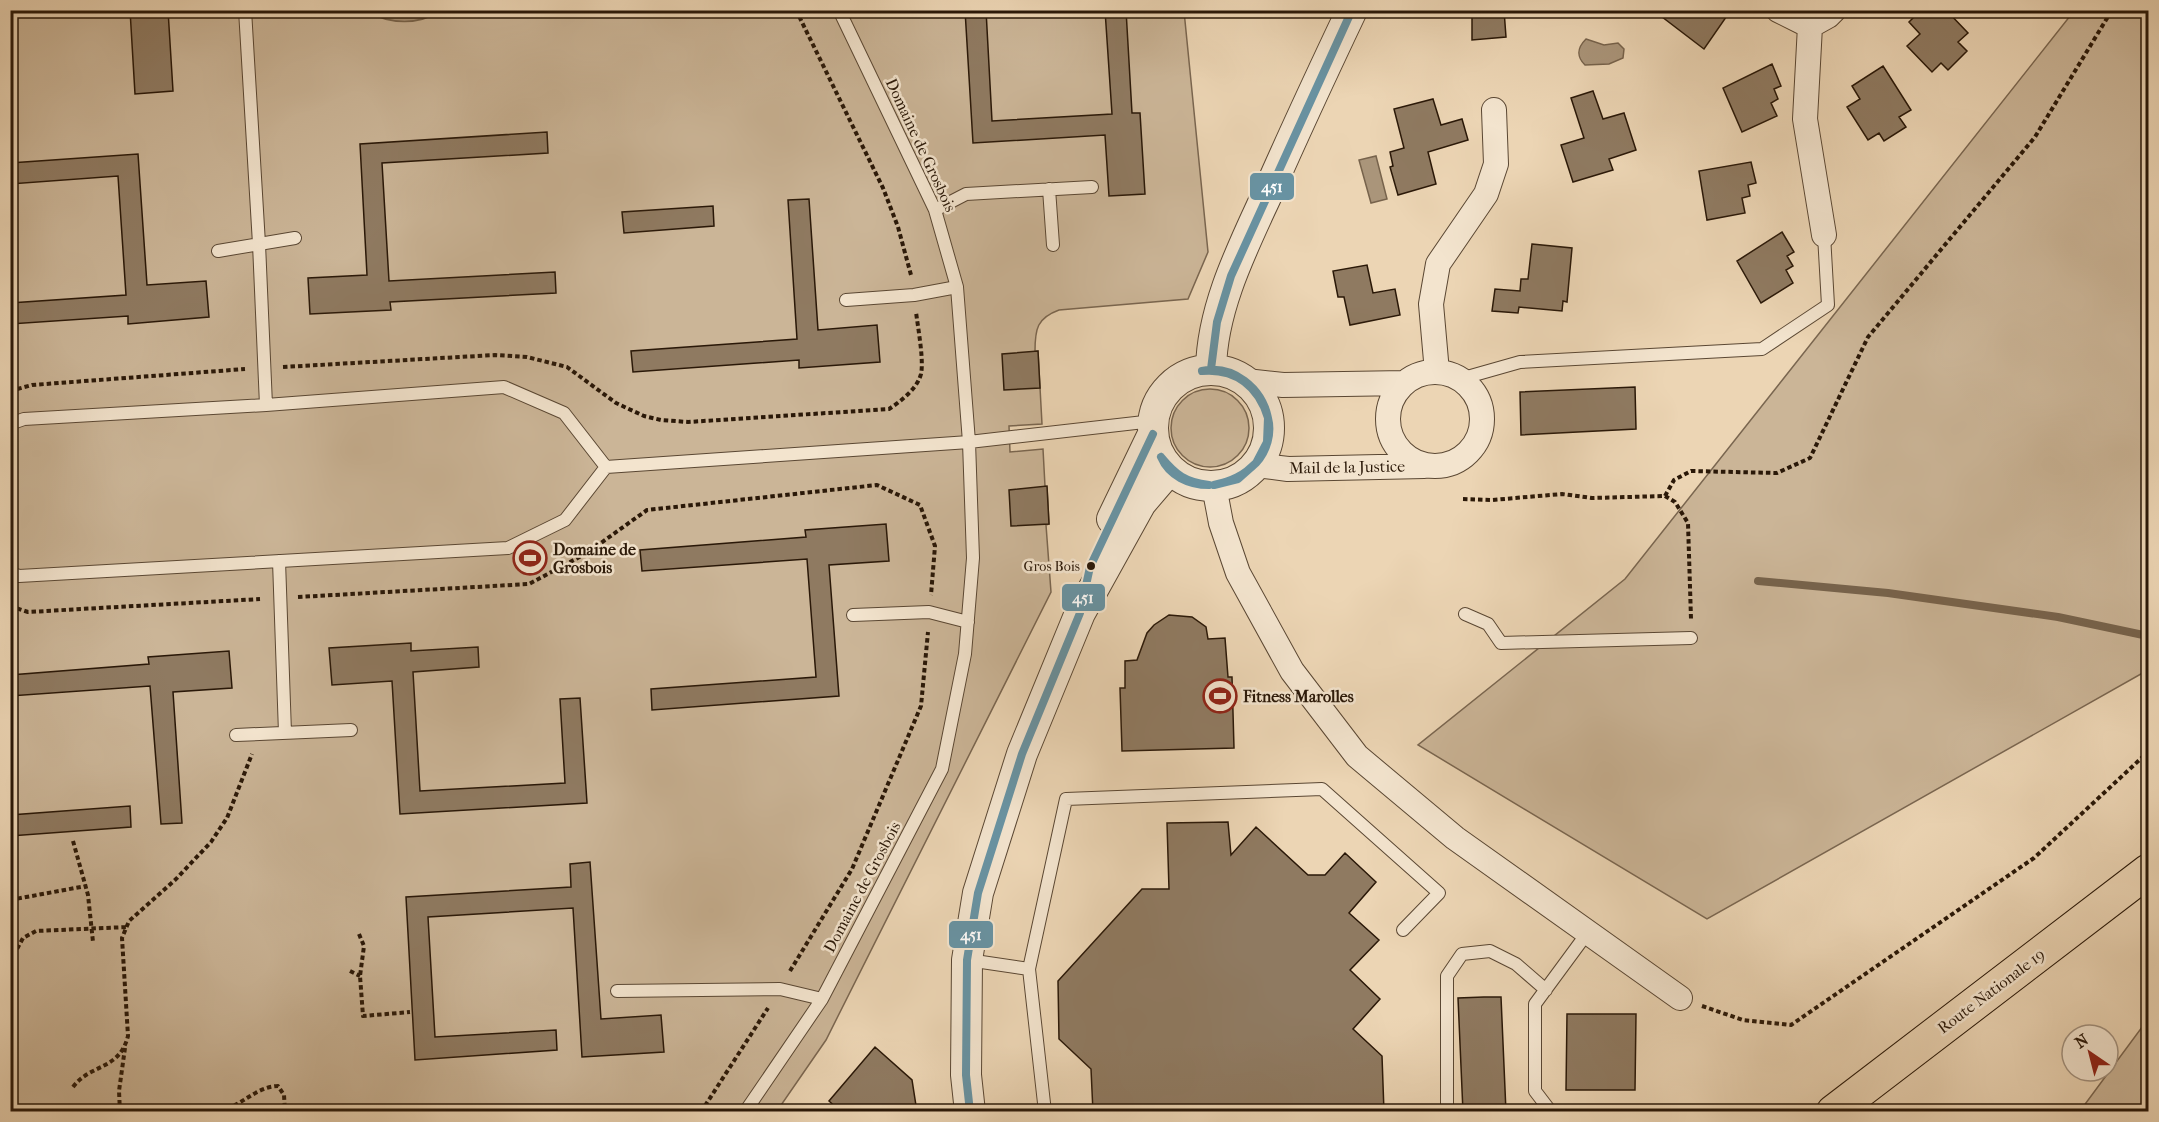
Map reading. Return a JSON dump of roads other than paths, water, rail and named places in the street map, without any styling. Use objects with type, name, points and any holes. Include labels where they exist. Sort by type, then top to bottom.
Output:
[{"type":"main road","name":"Route Nationale 19","points":[[1833,1112],[2148,871]]},
{"type":"street","points":[[1211,369],[1211,345],[1232,277],[1315,87],[1352,10]]},
{"type":"street","points":[[1778,10],[1810,26]]},
{"type":"street","points":[[1810,26],[1834,10]]},
{"type":"street","points":[[1810,26],[1805,119],[1824,235]]},
{"type":"street","points":[[1448,376],[1431,304],[1438,264],[1486,194],[1497,164],[1494,110]]},
{"type":"street","points":[[1080,613],[1090,567],[1153,428],[1156,408],[1172,384],[1197,371],[1211,369],[1229,372],[1246,381],[1259,394],[1267,411],[1269,430],[1265,449],[1256,465],[1244,476],[1230,483],[1214,486],[1198,485],[1170,469],[1161,459],[1153,428]]},
{"type":"street","points":[[1448,376],[1471,390],[1479,404],[1482,420],[1479,436],[1471,449],[1458,460],[1439,466],[1425,465],[1410,459],[1399,450],[1388,423],[1390,408],[1396,394],[1405,383],[1415,377],[1448,376]]},
{"type":"street","points":[[1246,381],[1283,385],[1405,383]]},
{"type":"street","name":"Mail de la Justice","points":[[1256,465],[1288,469],[1439,466]]},
{"type":"street","points":[[970,1112],[966,1075],[967,960],[978,893],[1022,754],[1080,613],[1141,502],[1170,469]]},
{"type":"street","points":[[1214,486],[1221,523],[1238,573],[1292,671],[1357,756],[1455,838],[1680,998]]},
{"type":"lane","points":[[245,10],[266,405]]},
{"type":"lane","name":"Domaine de Grosbois","points":[[745,1112],[822,999],[942,769],[965,654],[968,622],[973,558],[969,442],[957,287],[935,210],[839,10]]},
{"type":"lane","points":[[935,210],[966,194],[1092,187]]},
{"type":"lane","points":[[1049,189],[1053,245]]},
{"type":"lane","points":[[1448,376],[1520,362],[1762,349],[1828,305],[1824,235]]},
{"type":"lane","points":[[218,251],[295,238]]},
{"type":"lane","points":[[846,300],[914,295],[957,287]]},
{"type":"lane","points":[[10,424],[24,419],[266,405],[504,387],[564,413],[606,466]]},
{"type":"lane","points":[[10,573],[19,576],[508,548],[565,520],[606,466],[1153,428]]},
{"type":"lane","points":[[279,561],[285,733]]},
{"type":"lane","points":[[853,615],[929,612],[968,622]]},
{"type":"lane","points":[[1465,614],[1488,624],[1501,643],[1691,638]]},
{"type":"lane","points":[[236,735],[351,730]]},
{"type":"lane","points":[[1045,1112],[1029,969],[1066,799],[1322,789],[1439,892],[1403,930]]},
{"type":"lane","points":[[1551,1112],[1535,1090],[1535,1004],[1588,932]]},
{"type":"lane","points":[[1446,1112],[1447,976],[1462,954],[1490,951],[1516,964],[1546,990]]},
{"type":"lane","points":[[967,960],[1029,969]]},
{"type":"lane","points":[[617,991],[780,989],[822,999]]},
{"type":"waterway","points":[[1758,581],[1888,593],[2058,617],[2148,636]]},
{"type":"place","name":"Domaine de Grosbois","points":[[530,558]]},
{"type":"place","name":"Gros Bois","points":[[1091,566]]},
{"type":"place","name":"Fitness Marolles","points":[[1220,696]]}]
